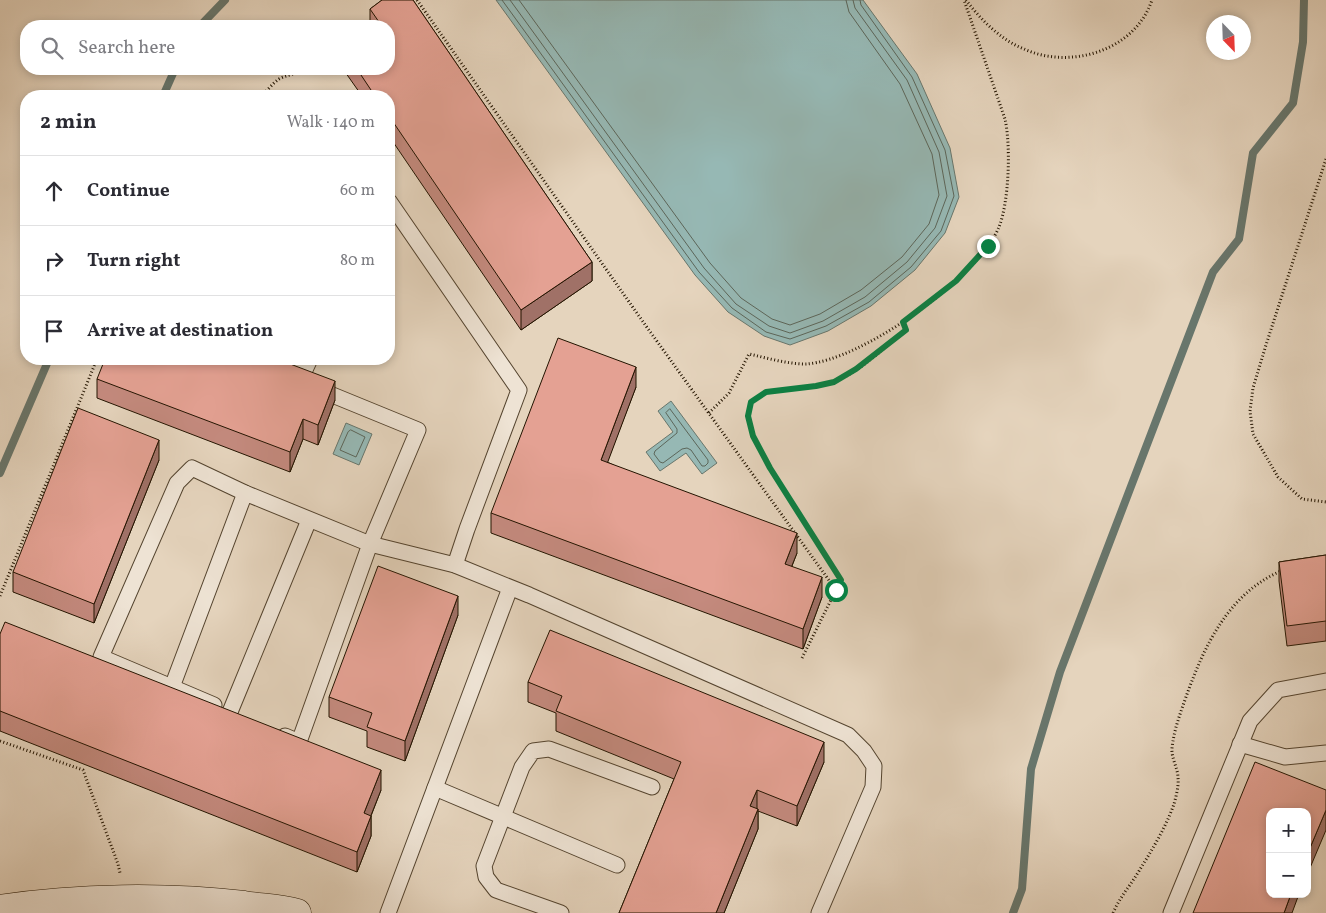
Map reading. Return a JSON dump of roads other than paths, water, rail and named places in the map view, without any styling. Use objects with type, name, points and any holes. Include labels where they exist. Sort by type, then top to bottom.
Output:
[{"type":"main road","points":[[0,909],[84,901],[152,899],[222,903],[297,913]]},
{"type":"lane","points":[[395,209],[519,390],[455,565]]},
{"type":"lane","points":[[273,731],[299,742],[370,544],[418,430],[308,385],[303,374],[290,365]]},
{"type":"lane","points":[[303,374],[307,365]]},
{"type":"lane","points":[[247,720],[101,657],[177,483],[192,468],[309,520],[370,544],[455,565],[848,735],[864,751],[874,766],[873,788],[819,913]]},
{"type":"lane","points":[[172,687],[245,492]]},
{"type":"lane","points":[[230,712],[309,520]]},
{"type":"lane","points":[[388,913],[510,588]]},
{"type":"lane","points":[[1170,913],[1250,721],[1278,690],[1326,681]]},
{"type":"lane","points":[[1240,744],[1285,757],[1326,753]]},
{"type":"lane","points":[[561,913],[496,890],[486,878],[484,866],[502,816],[522,767],[533,751],[548,749],[652,787]]},
{"type":"lane","points":[[435,788],[617,865]]},
{"type":"water","points":[[496,0],[863,0],[917,74],[950,148],[959,197],[945,233],[915,270],[871,306],[828,331],[790,345],[764,336],[728,312],[695,275]]},
{"type":"water","points":[[671,401],[717,463],[702,474],[686,453],[660,471],[646,452],[673,432],[658,411]]},
{"type":"water","points":[[346,423],[372,434],[359,465],[333,454]]},
{"type":"waterway","points":[[206,20],[225,0]]},
{"type":"waterway","points":[[1013,913],[1022,889],[1031,769],[1060,672],[1213,272],[1239,239],[1253,153],[1293,103],[1303,42],[1304,0]]},
{"type":"waterway","points":[[166,90],[172,75]]},
{"type":"waterway","points":[[0,473],[46,365]]}]
